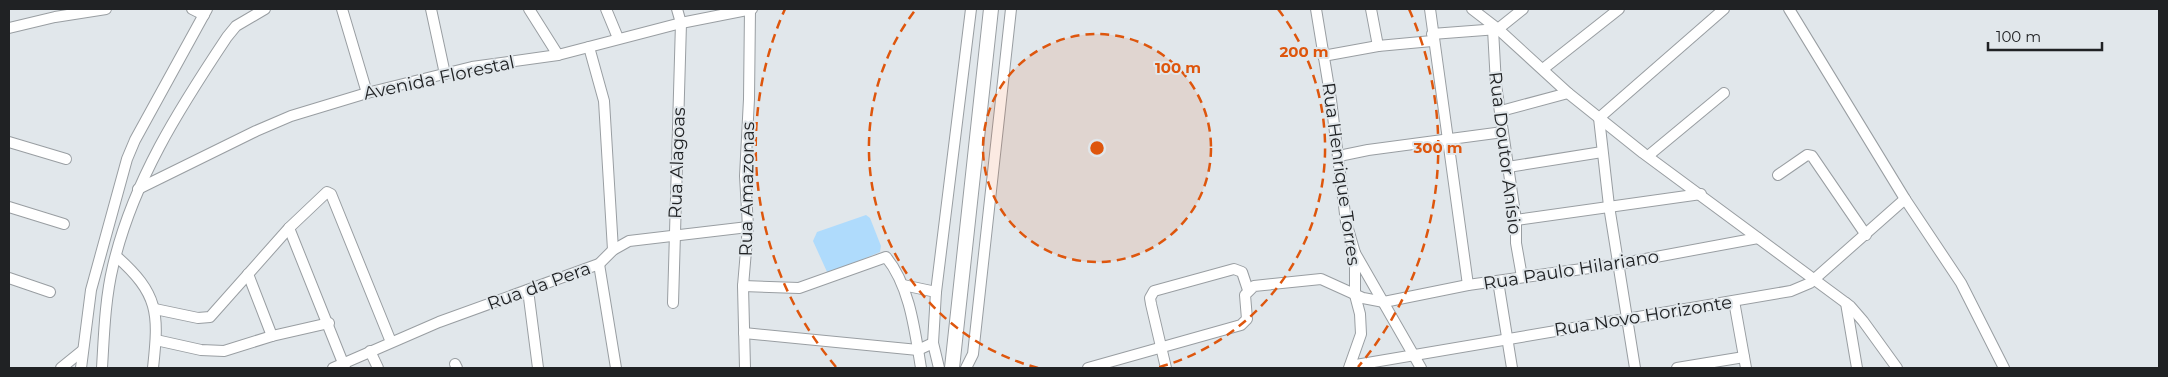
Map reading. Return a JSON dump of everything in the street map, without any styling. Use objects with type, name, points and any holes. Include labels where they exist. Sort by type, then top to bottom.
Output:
[{"type":"highway","points":[[952,368],[992,9]]},
{"type":"street","points":[[9,28],[55,17],[106,9]]},
{"type":"street","points":[[81,368],[91,290],[127,159],[135,140],[206,12],[192,9]]},
{"type":"street","points":[[102,368],[104,327],[112,267],[138,189],[155,152],[227,37],[247,19],[265,9]]},
{"type":"street","points":[[342,9],[367,93]]},
{"type":"street","points":[[431,9],[445,74]]},
{"type":"street","points":[[529,9],[558,55]]},
{"type":"street","points":[[606,9],[618,38]]},
{"type":"street","points":[[676,9],[681,23]]},
{"type":"street","name":"Avenida Florestal","points":[[138,189],[256,131],[291,116],[367,93],[472,67],[558,55],[618,38],[751,9]]},
{"type":"street","name":"Rua Amazonas","points":[[745,368],[743,286],[748,227],[745,176],[751,9]]},
{"type":"street","points":[[939,368],[933,343],[936,292],[971,9]]},
{"type":"street","points":[[971,368],[1011,9]]},
{"type":"street","name":"Rua Henrique Torres","points":[[1316,9],[1339,156],[1346,222],[1355,253],[1355,295],[1360,314],[1360,334],[1349,367]]},
{"type":"street","points":[[1370,9],[1378,46]]},
{"type":"street","points":[[1430,9],[1432,37],[1468,285]]},
{"type":"street","points":[[1472,9],[1543,69],[1568,93],[1648,156],[1846,303],[1864,321],[1897,368]]},
{"type":"street","points":[[1323,56],[1432,37],[1495,29],[1523,9]]},
{"type":"street","points":[[1543,69],[1619,9]]},
{"type":"street","points":[[1600,118],[1724,9]]},
{"type":"street","points":[[1789,9],[1906,200],[1961,283],[2004,368]]},
{"type":"street","name":"Rua Alagoas","points":[[673,303],[681,23]]},
{"type":"street","name":"Rua Doutor Anísio","points":[[1495,29],[1494,66],[1516,220],[1516,242],[1522,277]]},
{"type":"street","points":[[589,47],[604,101],[613,250]]},
{"type":"street","points":[[1501,111],[1568,93]]},
{"type":"street","points":[[1648,156],[1724,93]]},
{"type":"street","points":[[1600,118],[1609,206],[1635,368]]},
{"type":"street","points":[[1339,156],[1368,150],[1502,132]]},
{"type":"street","points":[[9,142],[66,158]]},
{"type":"street","points":[[1508,167],[1602,152]]},
{"type":"street","points":[[1778,175],[1801,158],[1807,155],[1812,156],[1866,235]]},
{"type":"street","points":[[154,309],[198,318],[210,317],[289,228],[326,192],[331,194],[391,342]]},
{"type":"street","points":[[1516,220],[1701,194]]},
{"type":"street","name":"Rua Novo Horizonte","points":[[1349,367],[1412,354],[1791,290],[1813,280],[1906,200]]},
{"type":"street","points":[[9,207],[64,224]]},
{"type":"street","name":"Rua da Pera","points":[[333,368],[344,366],[370,351],[439,322],[599,264],[613,250],[629,241],[675,234],[748,227]]},
{"type":"street","points":[[289,228],[329,323],[344,366]]},
{"type":"street","name":"Rua Paulo Hilariano","points":[[1384,302],[1468,285],[1618,264],[1758,238]]},
{"type":"street","points":[[1355,253],[1421,368]]},
{"type":"street","points":[[116,256],[137,274],[145,285],[154,309],[156,340],[152,368]]},
{"type":"street","points":[[743,286],[799,288],[886,257],[895,268],[903,286],[921,368]]},
{"type":"street","points":[[599,264],[616,368]]},
{"type":"street","points":[[91,290],[112,267]]},
{"type":"street","points":[[1166,368],[1163,348],[1150,298],[1154,291],[1234,269],[1242,272],[1248,290]]},
{"type":"street","points":[[248,274],[272,336]]},
{"type":"street","points":[[9,278],[50,292]]},
{"type":"street","points":[[1088,368],[1163,348],[1244,323],[1247,310],[1245,295],[1248,290],[1262,285],[1321,279],[1355,295],[1384,302]]},
{"type":"street","points":[[1498,281],[1512,368]]},
{"type":"street","points":[[903,286],[936,292]]},
{"type":"street","points":[[528,290],[538,368]]},
{"type":"street","points":[[1734,301],[1746,368]]},
{"type":"street","points":[[1846,303],[1856,368]]},
{"type":"street","points":[[156,340],[214,352],[329,323]]},
{"type":"street","points":[[744,334],[918,350],[933,343]]},
{"type":"street","points":[[61,368],[82,351]]},
{"type":"street","points":[[370,351],[378,368]]},
{"type":"street","points":[[966,368],[973,354]]},
{"type":"street","points":[[1400,357],[1401,368]]},
{"type":"street","points":[[1677,368],[1744,357]]},
{"type":"shaded area","points":[[866,215],[870,218],[881,246],[880,252],[828,274],[813,241],[817,232]]}]
